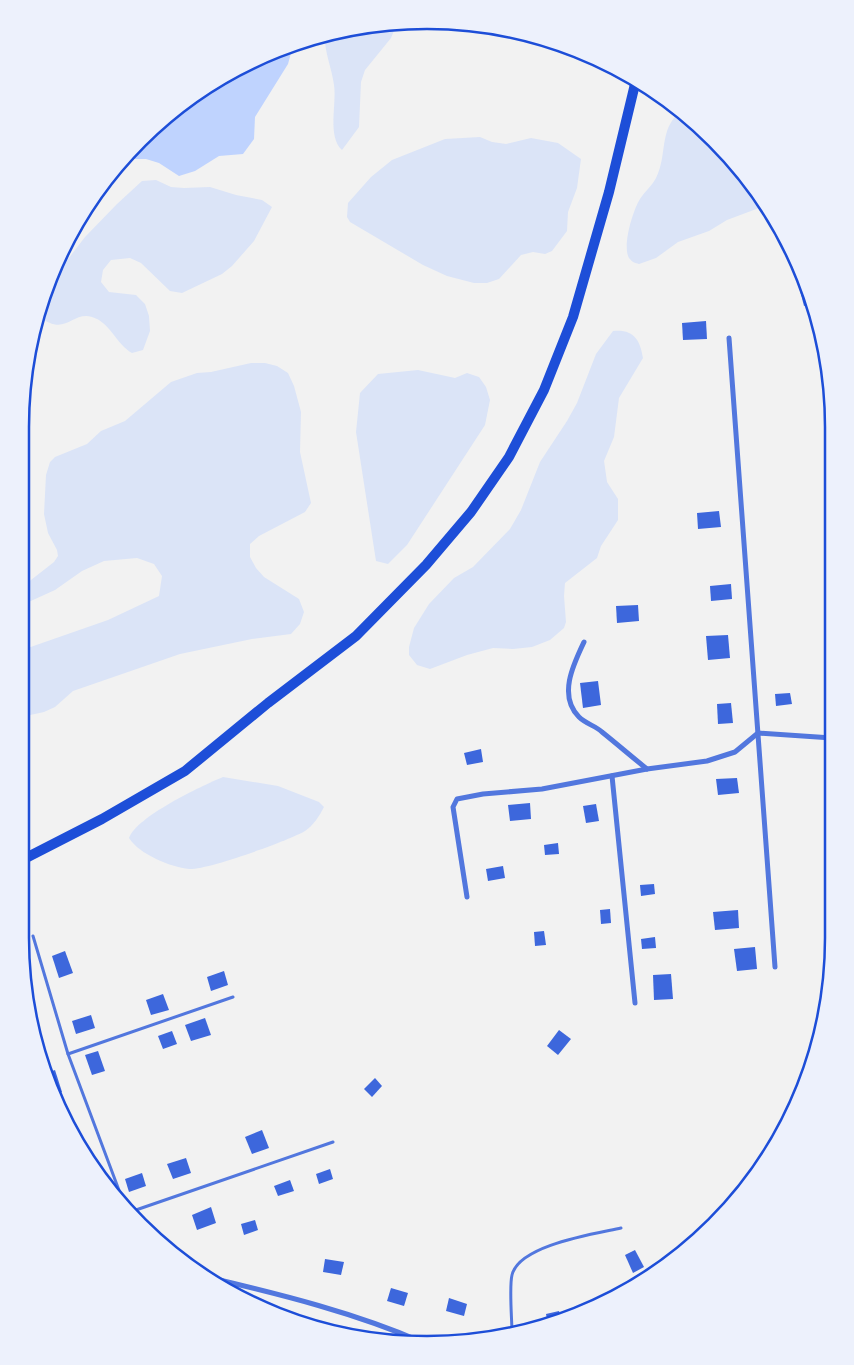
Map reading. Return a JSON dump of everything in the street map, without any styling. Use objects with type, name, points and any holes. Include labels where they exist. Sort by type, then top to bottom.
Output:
[{"type":"main road","points":[[29,856],[102,819],[185,771],[268,703],[356,636],[426,565],[471,512],[508,457],[540,398],[573,317],[608,192],[634,87]]},
{"type":"street","points":[[729,338],[775,967]]},
{"type":"street","points":[[584,642],[575,661],[570,680],[568,694],[571,707],[580,719],[601,730],[647,769]]},
{"type":"street","points":[[468,898],[453,807],[457,799],[483,794],[542,790],[647,769],[707,761],[736,752],[758,733],[825,738]]},
{"type":"street","points":[[612,776],[635,1003]]},
{"type":"street","points":[[225,1281],[292,1297],[407,1335]]},
{"type":"lane","points":[[32,936],[68,1054],[119,1190]]},
{"type":"lane","points":[[68,1054],[233,997]]},
{"type":"lane","points":[[136,1210],[332,1142]]},
{"type":"lane","points":[[512,1327],[512,1276],[518,1263],[532,1253],[559,1243],[577,1237],[620,1228]]},
{"type":"shaded area","points":[[394,31],[391,38],[365,70],[361,82],[359,127],[342,150],[337,144],[335,137],[335,93],[326,42],[349,36]]},
{"type":"shaded area","points":[[676,116],[709,145],[743,185],[759,208],[727,220],[709,231],[678,242],[656,258],[638,264],[629,258],[627,252],[632,219],[640,199],[653,184],[660,169],[666,134]]},
{"type":"shaded area","points":[[480,137],[492,142],[506,144],[531,138],[558,143],[581,159],[577,188],[568,212],[567,231],[552,251],[545,254],[533,252],[521,255],[499,279],[487,283],[474,283],[447,276],[423,265],[350,222],[347,217],[348,203],[371,177],[392,160],[445,139]]},
{"type":"shaded area","points":[[156,180],[171,187],[210,187],[262,200],[272,207],[254,241],[232,266],[222,274],[182,293],[170,291],[141,263],[130,258],[111,260],[103,270],[101,282],[109,292],[136,295],[145,304],[149,316],[150,331],[143,350],[132,353],[126,349],[104,323],[92,317],[79,317],[55,325],[44,319],[64,264],[85,237],[142,181]]},
{"type":"shaded area","points":[[613,331],[626,332],[635,337],[643,358],[619,398],[614,437],[604,461],[607,482],[618,499],[618,520],[601,546],[597,558],[565,583],[566,622],[564,628],[550,640],[532,647],[513,649],[493,648],[467,655],[430,669],[417,665],[409,655],[414,628],[429,604],[454,578],[473,567],[510,529],[521,510],[540,462],[577,403],[596,354]]},
{"type":"shaded area","points":[[251,363],[265,363],[277,366],[288,373],[294,386],[301,412],[300,452],[311,503],[305,512],[259,536],[250,544],[250,557],[264,577],[299,599],[304,612],[300,624],[291,634],[252,639],[180,654],[73,691],[55,707],[29,715],[29,648],[108,620],[159,596],[162,576],[154,564],[137,558],[104,561],[82,571],[55,590],[29,602],[29,582],[54,562],[58,556],[48,533],[44,514],[46,475],[50,462],[55,457],[87,444],[101,431],[125,421],[171,382],[197,373],[211,372]]},
{"type":"shaded area","points":[[418,370],[455,378],[467,373],[479,377],[486,387],[490,400],[485,425],[407,545],[388,564],[376,561],[356,432],[360,393],[378,374]]},
{"type":"shaded area","points":[[223,777],[278,786],[319,802],[324,807],[311,826],[296,836],[266,848],[198,868],[181,868],[164,863],[140,849],[129,838],[134,830],[156,812],[200,787]]},
{"type":"water","points":[[291,53],[288,64],[255,117],[254,139],[243,154],[219,156],[195,171],[179,176],[159,163],[146,159],[132,159],[145,145],[185,111],[228,82]]},
{"type":"building","points":[[798,283],[806,305],[804,306]]},
{"type":"building","points":[[706,321],[707,339],[683,340],[682,323]]},
{"type":"building","points":[[719,511],[721,527],[698,529],[697,513]]},
{"type":"building","points":[[731,584],[732,599],[711,601],[710,586]]},
{"type":"building","points":[[638,605],[639,621],[617,623],[616,606]]},
{"type":"building","points":[[728,635],[730,658],[708,660],[706,636]]},
{"type":"building","points":[[598,681],[601,705],[583,708],[580,683]]},
{"type":"building","points":[[790,693],[792,704],[776,706],[775,694]]},
{"type":"building","points":[[731,703],[733,723],[718,724],[717,704]]},
{"type":"building","points":[[481,749],[483,762],[467,765],[464,753]]},
{"type":"building","points":[[737,778],[739,793],[718,795],[716,779]]},
{"type":"building","points":[[530,803],[531,819],[510,821],[508,805]]},
{"type":"building","points":[[596,804],[599,821],[586,823],[583,806]]},
{"type":"building","points":[[558,843],[559,854],[545,855],[544,845]]},
{"type":"building","points":[[503,866],[505,878],[488,881],[486,869]]},
{"type":"building","points":[[654,884],[655,894],[641,896],[640,885]]},
{"type":"building","points":[[610,909],[611,923],[601,924],[600,910]]},
{"type":"building","points":[[738,910],[739,928],[715,930],[713,912]]},
{"type":"building","points":[[544,931],[546,945],[535,946],[534,932]]},
{"type":"building","points":[[655,937],[656,948],[642,949],[641,939]]},
{"type":"building","points":[[755,947],[757,969],[737,971],[734,949]]},
{"type":"building","points":[[65,951],[73,973],[59,978],[52,956]]},
{"type":"building","points":[[224,971],[228,985],[211,991],[207,977]]},
{"type":"building","points":[[671,974],[673,999],[654,1000],[653,975]]},
{"type":"building","points":[[163,994],[169,1010],[151,1015],[146,1000]]},
{"type":"building","points":[[91,1015],[95,1028],[76,1034],[72,1021]]},
{"type":"building","points":[[205,1018],[211,1035],[191,1041],[185,1025]]},
{"type":"building","points":[[559,1030],[571,1039],[558,1055],[547,1046]]},
{"type":"building","points":[[172,1031],[177,1044],[163,1049],[158,1036]]},
{"type":"building","points":[[98,1051],[105,1071],[92,1075],[85,1055]]},
{"type":"building","points":[[55,1070],[62,1092],[60,1093],[52,1071]]},
{"type":"building","points":[[375,1078],[382,1086],[372,1097],[364,1089]]},
{"type":"building","points":[[262,1130],[269,1148],[252,1154],[245,1137]]},
{"type":"building","points":[[186,1158],[191,1173],[173,1179],[167,1164]]},
{"type":"building","points":[[330,1169],[333,1179],[319,1184],[316,1174]]},
{"type":"building","points":[[142,1173],[146,1186],[129,1192],[125,1179]]},
{"type":"building","points":[[290,1180],[294,1191],[278,1196],[274,1186]]},
{"type":"building","points":[[211,1207],[216,1223],[197,1230],[192,1215]]},
{"type":"building","points":[[255,1220],[258,1230],[244,1235],[241,1224]]},
{"type":"building","points":[[635,1250],[644,1267],[633,1273],[625,1255]]},
{"type":"building","points":[[325,1259],[344,1262],[341,1275],[323,1272]]},
{"type":"building","points":[[391,1288],[408,1293],[404,1306],[387,1301]]},
{"type":"building","points":[[449,1298],[467,1304],[464,1316],[446,1311]]},
{"type":"building","points":[[559,1311],[560,1313],[547,1318],[546,1314]]}]
